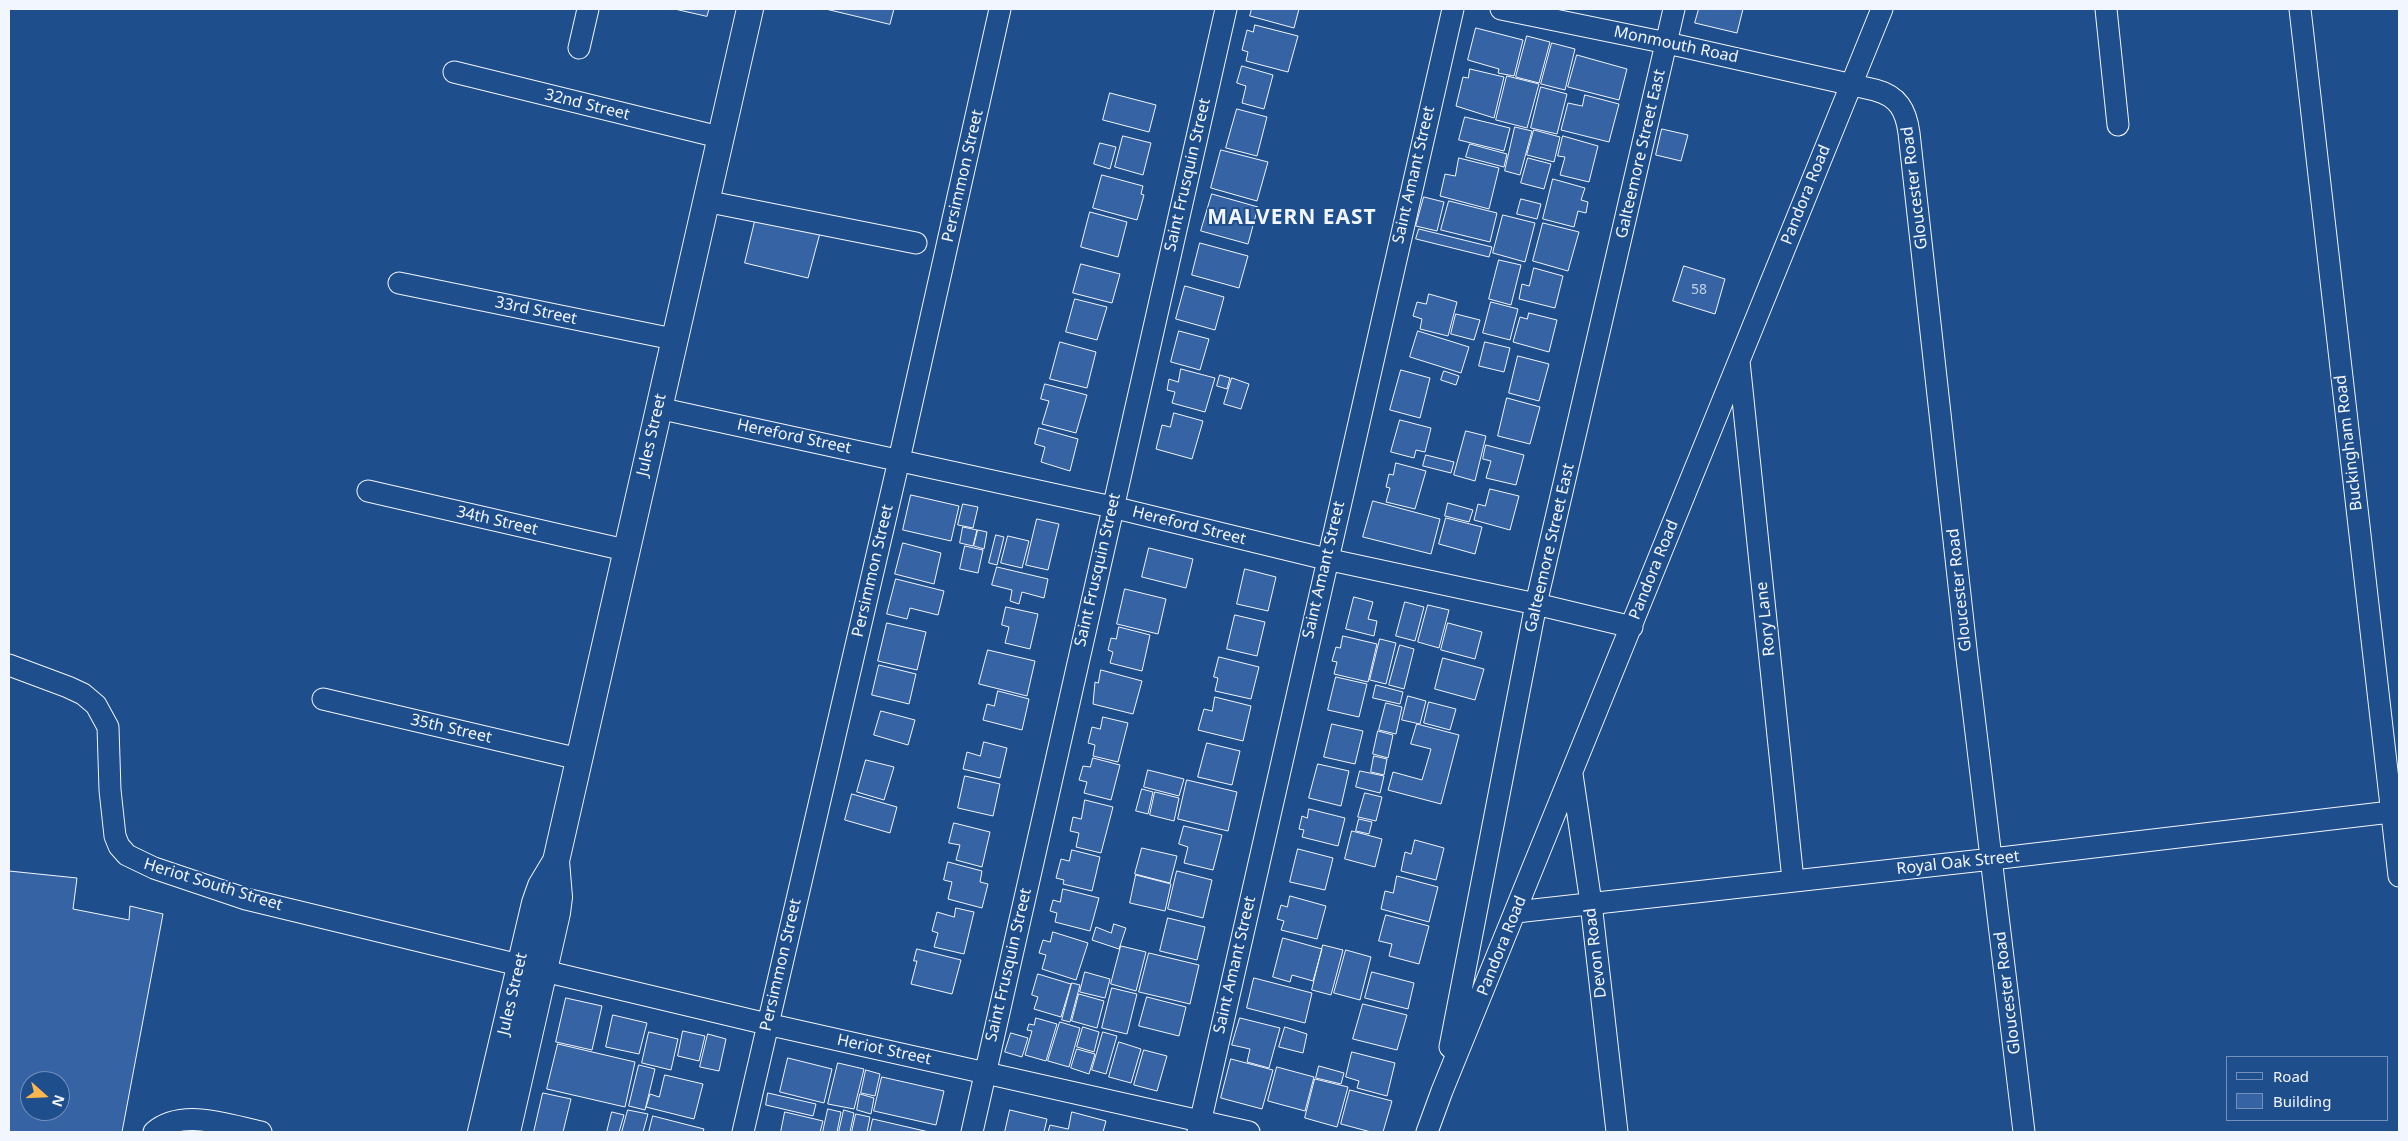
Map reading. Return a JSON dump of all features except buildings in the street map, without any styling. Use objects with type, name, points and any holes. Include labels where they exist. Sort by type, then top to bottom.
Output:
[{"type":"main road","name":"Jules Street","points":[[507,1132],[557,913],[559,896],[556,861],[625,550],[750,9]]},
{"type":"main road","name":"Jules Street","points":[[481,1132],[519,965],[541,886],[556,861]]},
{"type":"street","points":[[579,48],[588,9]]},
{"type":"street","name":"Persimmon Street","points":[[743,1132],[899,460],[1000,9]]},
{"type":"street","name":"Saint Frusquin Street","points":[[972,1132],[1226,9]]},
{"type":"street","name":"Saint Amant Street","points":[[1199,1127],[1326,560],[1453,9]]},
{"type":"street","name":"Monmouth Road","points":[[1500,9],[1666,43],[1850,85]]},
{"type":"street","name":"Galteemore Street East","points":[[1442,1091],[1536,604],[1674,9]]},
{"type":"street","name":"Pandora Road","points":[[1427,1132],[1882,9]]},
{"type":"street","points":[[2106,9],[2118,125]]},
{"type":"street","name":"Buckingham Road","points":[[2300,9],[2395,811],[2399,876]]},
{"type":"street","name":"32nd Street","points":[[454,72],[720,137]]},
{"type":"street","name":"Gloucester Road","points":[[1850,85],[1892,96],[1899,102],[1907,121],[2024,1132]]},
{"type":"street","points":[[705,201],[916,243]]},
{"type":"street","name":"33rd Street","points":[[399,283],[674,339]]},
{"type":"street","name":"Rory Lane","points":[[1739,358],[1793,880]]},
{"type":"street","name":"Hereford Street","points":[[658,408],[1112,507],[1326,560],[1536,604],[1632,627]]},
{"type":"street","name":"34th Street","points":[[368,491],[625,550]]},
{"type":"street","name":"Heriot South Street","points":[[9,665],[83,694],[96,704],[108,727],[110,790],[115,836],[119,846],[136,861],[246,899],[519,965]]},
{"type":"street","name":"35th Street","points":[[323,699],[579,759]]},
{"type":"street","name":"Devon Road","points":[[1572,773],[1591,903],[1617,1132]]},
{"type":"street","name":"Royal Oak Street","points":[[1516,912],[1992,859],[2395,811]]},
{"type":"street","name":"Heriot Street","points":[[519,965],[767,1024],[985,1072],[1199,1127],[1249,1132]]},
{"type":"street","points":[[154,1132],[161,1126],[187,1118],[261,1132]]},
{"type":"district","name":"MALVERN EAST","points":[[1292,218]]}]
